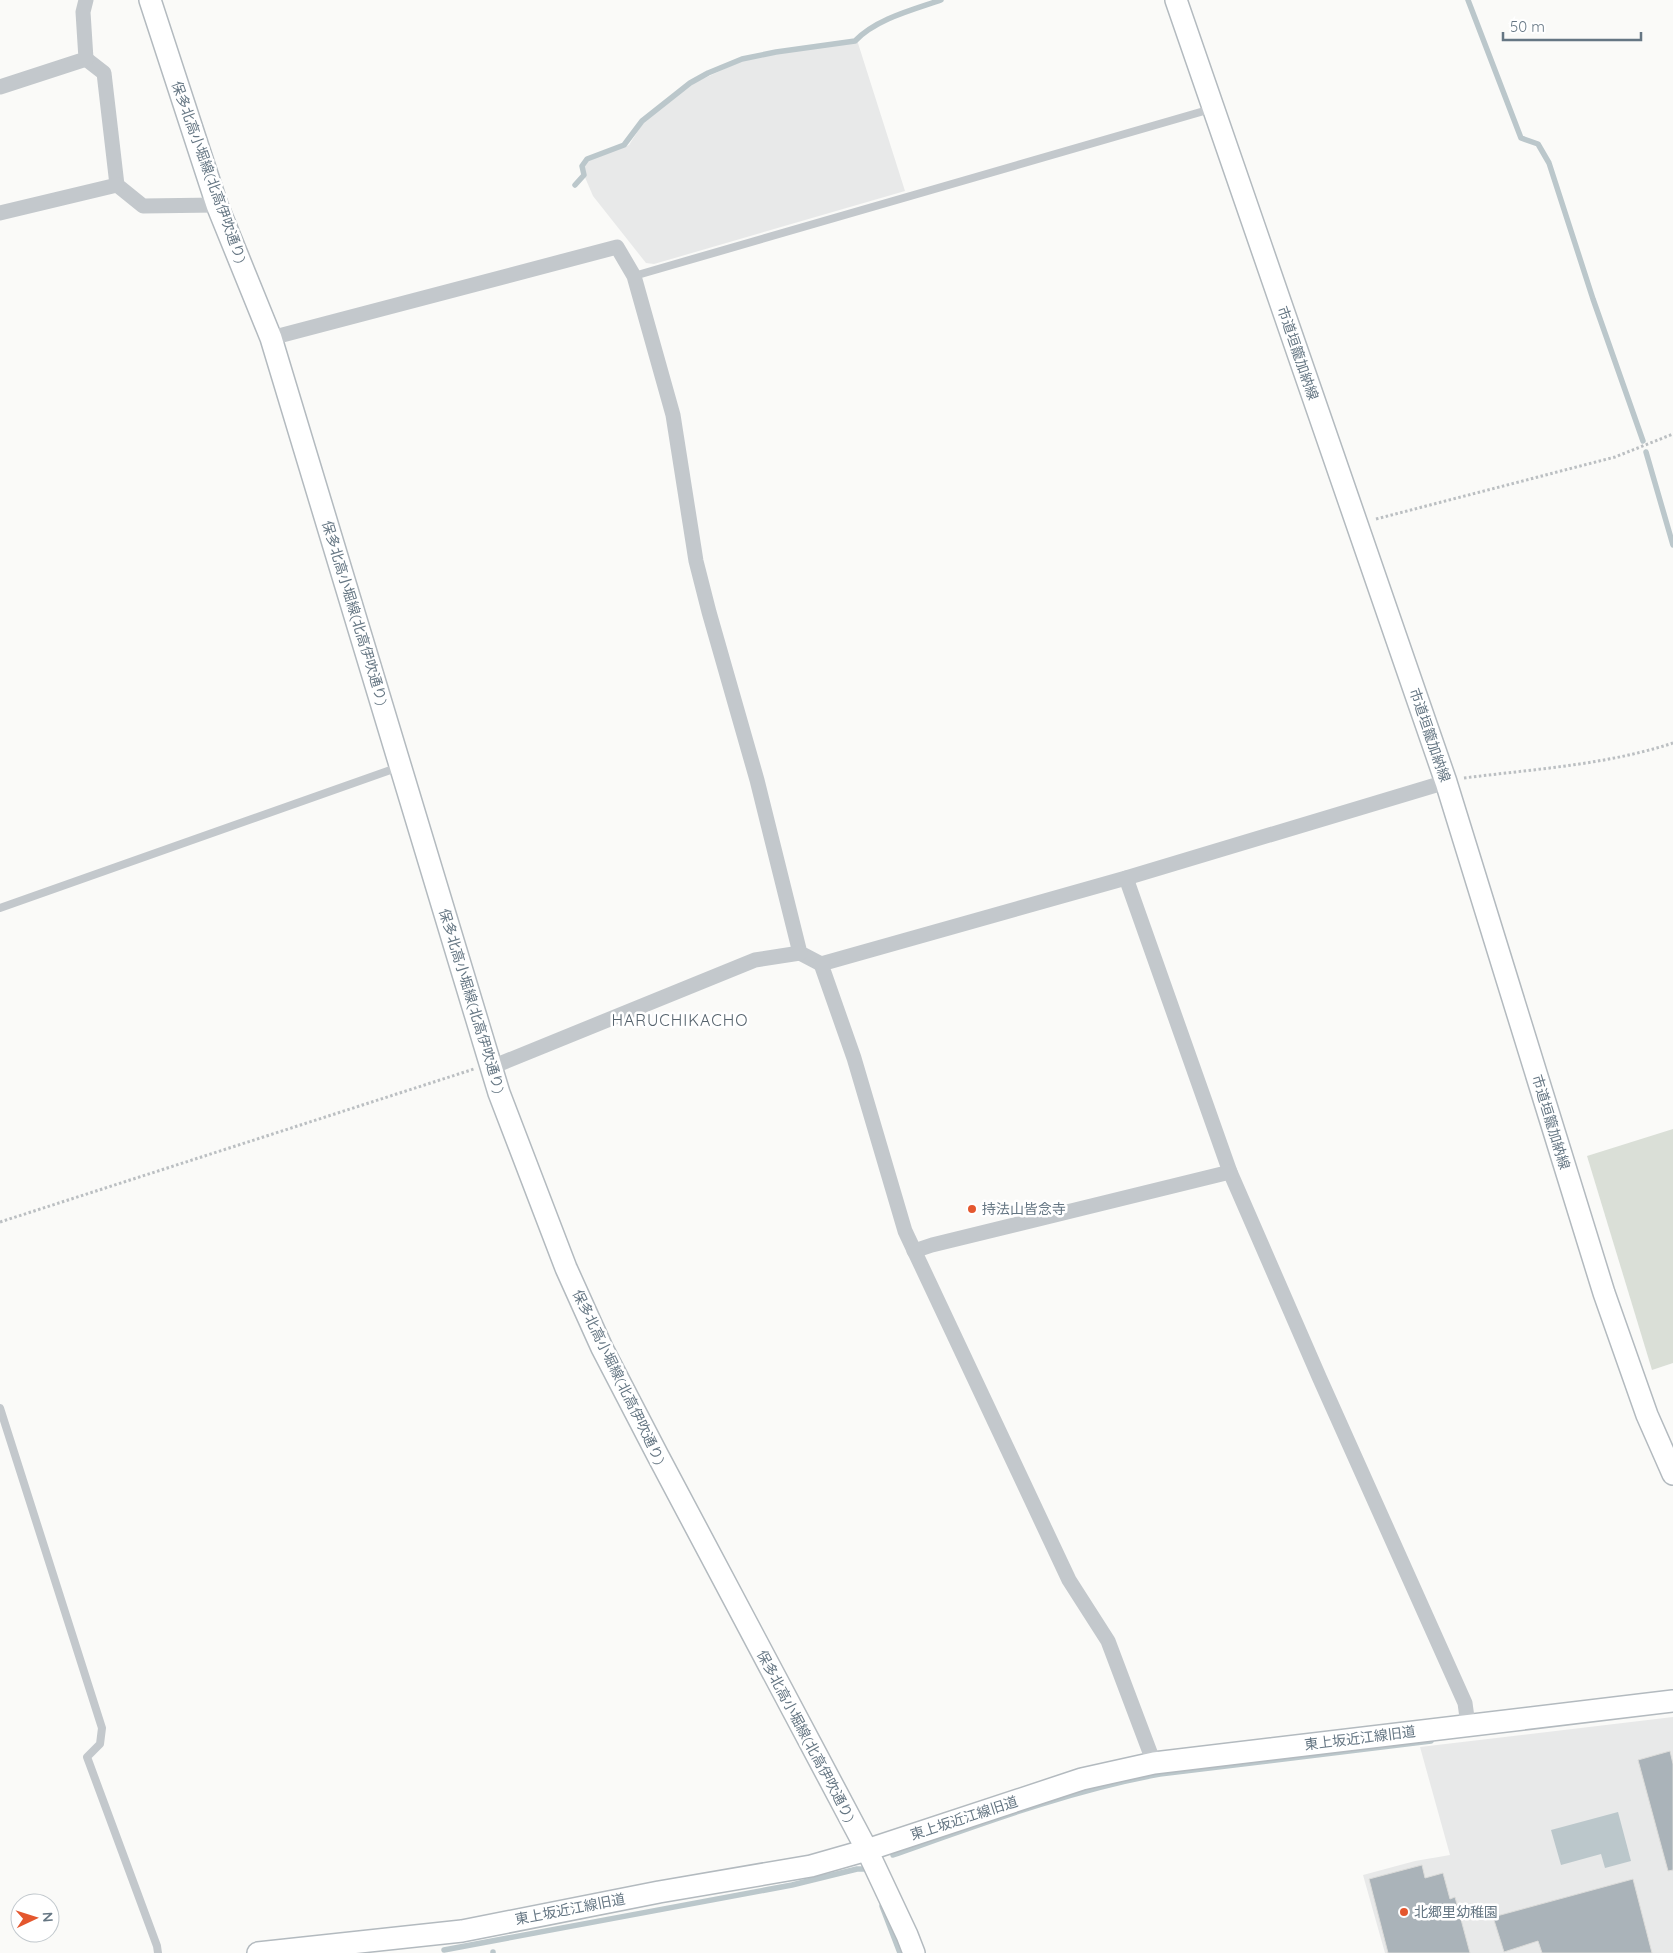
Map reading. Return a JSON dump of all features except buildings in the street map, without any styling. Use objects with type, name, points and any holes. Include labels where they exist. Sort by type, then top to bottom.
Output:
[{"type":"street","points":[[86,0],[84,12],[86,60]]},
{"type":"street","name":"保多北高小堀線(北高伊吹通り)","points":[[150,0],[217,205],[271,338],[499,1093],[566,1268],[602,1348],[867,1850],[914,1953]]},
{"type":"street","name":"市道垣籠加納線","points":[[1176,0],[1446,782],[1604,1293],[1647,1415],[1673,1474]]},
{"type":"street","points":[[0,87],[86,60]]},
{"type":"street","points":[[86,60],[104,73],[117,185],[143,206],[217,205]]},
{"type":"street","points":[[0,213],[117,185]]},
{"type":"street","points":[[271,338],[617,247],[634,276],[673,415],[696,562],[757,780],[800,953]]},
{"type":"street","points":[[821,964],[1126,878],[1446,782]]},
{"type":"street","points":[[1126,878],[1230,1172],[1465,1703],[1468,1725]]},
{"type":"street","points":[[492,1068],[755,960],[800,953],[821,964],[854,1058],[905,1231],[1069,1580],[1108,1641],[1154,1763]]},
{"type":"street","points":[[914,1252],[932,1245],[1230,1172]]},
{"type":"street","name":"東上坂近江線旧道","points":[[258,1953],[462,1931],[659,1892],[811,1866],[867,1850],[1082,1779],[1154,1763],[1673,1701]]},
{"type":"lane","points":[[634,276],[1213,108]]},
{"type":"lane","points":[[0,908],[401,766]]},
{"type":"lane","points":[[0,1408],[102,1728],[100,1744],[87,1758],[158,1953]]},
{"type":"path","points":[[1357,524],[1615,457],[1673,434]]},
{"type":"path","points":[[1446,782],[1612,759],[1649,751],[1673,743]]},
{"type":"path","points":[[0,1222],[469,1070],[492,1068]]},
{"type":"shaded area","points":[[857,40],[905,191],[654,264],[646,263],[593,196],[581,168],[584,162],[629,145],[645,120],[667,102],[696,82],[744,60],[777,52]]},
{"type":"shaded area","points":[[1673,1129],[1673,1363],[1652,1370],[1587,1156]]},
{"type":"shaded area","points":[[1673,1717],[1673,1953],[1385,1953],[1363,1875],[1415,1861],[1450,1855],[1420,1747]]},
{"type":"shaded area","points":[[1618,1812],[1631,1861],[1605,1868],[1601,1854],[1561,1865],[1551,1830]]},
{"type":"waterway","points":[[575,185],[584,175],[582,166],[587,159],[624,145],[642,121],[690,83],[708,73],[742,59],[776,52],[855,41],[884,21],[941,0]]},
{"type":"waterway","points":[[1468,0],[1521,138],[1538,144],[1549,163],[1593,299],[1643,441]]},
{"type":"waterway","points":[[1646,452],[1673,545]]},
{"type":"waterway","points":[[893,1855],[1025,1809],[1126,1781],[1160,1774],[1431,1741]]},
{"type":"waterway","points":[[444,1950],[792,1885],[857,1869],[866,1869],[869,1874]]},
{"type":"waterway","points":[[882,1906],[900,1953]]},
{"type":"place","name":"持法山皆念寺","points":[[972,1209]]},
{"type":"place","name":"北郷里幼稚園","points":[[1404,1912]]},
{"type":"district","name":"HARUCHIKACHO","points":[[680,1020]]}]
